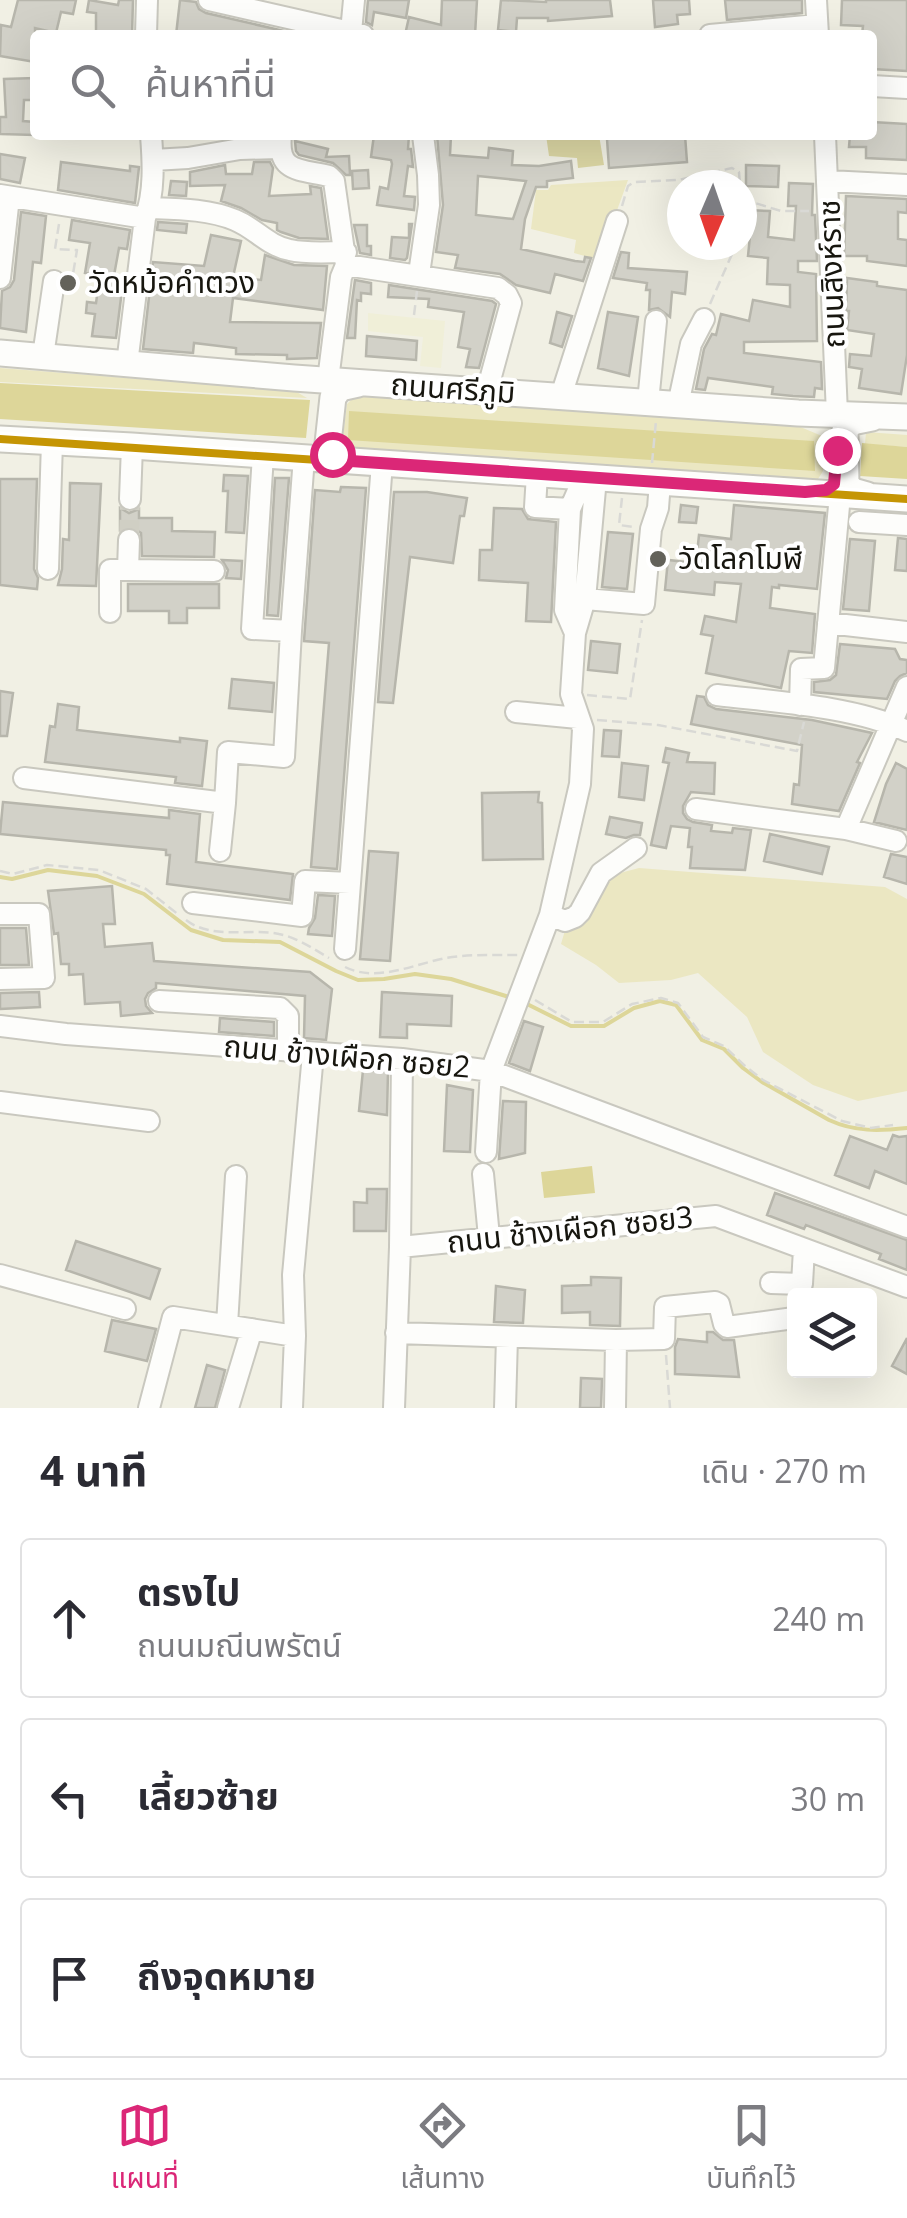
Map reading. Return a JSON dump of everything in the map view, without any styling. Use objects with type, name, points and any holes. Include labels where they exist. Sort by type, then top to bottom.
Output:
[{"type":"main road","name":"ถนนศรีภูมิ","points":[[0,353],[322,388],[366,383],[661,407],[798,412],[839,426]]},
{"type":"main road","points":[[316,452],[322,388]]},
{"type":"main road","points":[[840,482],[839,426],[897,416]]},
{"type":"main road","points":[[0,439],[264,455],[316,452],[382,463],[590,478],[656,476],[805,492],[840,482],[872,497],[907,499]]},
{"type":"street","points":[[146,30],[147,0]]},
{"type":"street","points":[[209,0],[291,27],[319,30]]},
{"type":"street","points":[[354,0],[357,30]]},
{"type":"street","points":[[816,0],[818,30]]},
{"type":"street","points":[[877,86],[907,88]]},
{"type":"street","points":[[127,364],[153,160],[151,140]]},
{"type":"street","points":[[419,277],[429,206],[424,140]]},
{"type":"street","name":"ถนนสิงห์ราช","points":[[825,140],[839,426]]},
{"type":"street","points":[[153,160],[280,142],[282,159],[288,166],[330,176],[334,181],[346,258],[322,388]]},
{"type":"street","points":[[828,181],[907,185]]},
{"type":"street","points":[[0,278],[5,196],[147,213],[189,210],[232,218],[268,242],[291,250],[346,258],[419,277],[498,288],[507,294],[511,302],[487,391]]},
{"type":"street","points":[[561,396],[617,222]]},
{"type":"street","points":[[43,356],[54,281]]},
{"type":"street","points":[[661,407],[704,319]]},
{"type":"street","points":[[656,321],[661,407]]},
{"type":"street","points":[[48,569],[52,442]]},
{"type":"street","points":[[130,498],[132,446]]},
{"type":"street","points":[[220,852],[228,752],[284,757],[291,630],[316,452]]},
{"type":"street","points":[[264,455],[252,629],[291,630]]},
{"type":"street","points":[[345,949],[382,463]]},
{"type":"street","points":[[537,474],[535,507],[570,509]]},
{"type":"street","points":[[585,600],[644,604],[651,529],[658,508],[656,476]]},
{"type":"street","points":[[575,633],[565,610],[570,509],[590,478]]},
{"type":"street","points":[[490,1237],[485,1163],[491,1070],[550,915],[580,784],[583,729],[571,694],[575,633],[585,600],[590,478]]},
{"type":"street","points":[[804,706],[800,669],[824,668],[840,482]]},
{"type":"street","points":[[859,522],[907,525]]},
{"type":"street","points":[[128,570],[129,540]]},
{"type":"street","points":[[110,612],[110,570],[214,571]]},
{"type":"street","points":[[828,623],[907,632]]},
{"type":"street","points":[[846,829],[898,727],[907,687]]},
{"type":"street","points":[[717,694],[804,706],[898,727]]},
{"type":"street","points":[[516,712],[578,718]]},
{"type":"street","points":[[24,778],[225,803]]},
{"type":"street","points":[[696,808],[846,829],[896,841]]},
{"type":"street","points":[[550,915],[566,921],[575,917],[601,873],[636,848]]},
{"type":"street","points":[[192,903],[302,916],[306,881],[350,883]]},
{"type":"street","points":[[0,914],[39,914],[44,978],[0,979]]},
{"type":"street","points":[[160,1000],[284,1010],[288,1016],[288,1051]]},
{"type":"street","name":"ถนน ช้างเผือก ซอย2","points":[[0,1026],[402,1059],[491,1070],[907,1227]]},
{"type":"street","points":[[292,1408],[293,1275],[312,1054]]},
{"type":"street","points":[[394,1408],[402,1059]]},
{"type":"street","points":[[0,1102],[150,1120]]},
{"type":"street","points":[[227,1325],[236,1176]]},
{"type":"street","name":"ถนน ช้างเผือก ซอย3","points":[[400,1247],[716,1216],[907,1288]]},
{"type":"street","points":[[771,1283],[802,1284],[804,1249]]},
{"type":"street","points":[[0,1275],[125,1309]]},
{"type":"street","points":[[396,1333],[664,1339],[664,1310],[669,1305],[717,1302],[724,1324],[730,1328],[787,1319]]},
{"type":"street","points":[[149,1408],[173,1317],[295,1336]]},
{"type":"street","points":[[228,1408],[252,1329]]},
{"type":"street","points":[[505,1408],[508,1337]]},
{"type":"street","points":[[615,1408],[616,1340]]},
{"type":"path","points":[[617,222],[628,186],[634,182],[667,180]]},
{"type":"path","points":[[757,203],[830,216]]},
{"type":"path","points":[[54,281],[71,284],[77,250],[56,248],[61,205]]},
{"type":"path","points":[[704,319],[730,260]]},
{"type":"path","points":[[414,314],[419,277]]},
{"type":"path","points":[[656,476],[661,407]]},
{"type":"path","points":[[622,492],[619,526],[651,529]]},
{"type":"path","points":[[571,694],[630,699],[644,604]]},
{"type":"path","points":[[578,718],[658,725],[797,751],[804,706]]},
{"type":"path","points":[[518,999],[572,1022],[602,1022],[632,1004],[661,998],[678,1003],[704,1037],[724,1046],[764,1080],[842,1121],[871,1128],[893,1126]]},
{"type":"path","points":[[664,1339],[670,1408]]},
{"type":"shaded area","points":[[547,140],[600,140],[604,165],[578,168],[577,158],[549,156]]},
{"type":"shaded area","points":[[628,180],[599,260],[574,253],[576,240],[531,229],[536,190],[548,190],[551,185]]},
{"type":"shaded area","points":[[368,313],[445,321],[441,368],[420,366],[423,337],[368,331]]},
{"type":"shaded area","points":[[0,368],[295,391],[307,398],[0,382]]},
{"type":"shaded area","points":[[0,383],[310,400],[306,438],[0,419]]},
{"type":"shaded area","points":[[353,398],[798,426],[822,436],[823,471],[818,479],[806,479],[347,448],[342,443],[347,404]]},
{"type":"shaded area","points":[[349,411],[814,441],[815,471],[348,440]]},
{"type":"shaded area","points":[[866,432],[907,435],[907,447],[865,444]]},
{"type":"shaded area","points":[[862,443],[907,447],[907,479],[860,476]]},
{"type":"shaded area","points":[[639,868],[885,887],[907,899],[907,1091],[858,1101],[813,1085],[763,1052],[747,1017],[698,973],[671,980],[619,983],[561,944],[573,903],[601,878]]},
{"type":"shaded area","points":[[592,1166],[595,1193],[544,1198],[541,1172]]},
{"type":"building","points":[[18,0],[76,0],[73,14],[61,12],[57,30],[30,30],[30,61],[0,56],[1,25],[11,27]]},
{"type":"building","points":[[89,0],[118,5],[119,0],[133,0],[132,30],[96,30],[96,13],[87,12]]},
{"type":"building","points":[[180,0],[196,2],[206,13],[279,30],[177,30]]},
{"type":"building","points":[[368,0],[409,0],[406,18],[374,12],[372,25],[366,22]]},
{"type":"building","points":[[442,0],[477,0],[475,30],[406,30],[409,17],[441,25]]},
{"type":"building","points":[[501,0],[610,0],[612,16],[548,21],[517,18],[516,30],[498,30]]},
{"type":"building","points":[[653,0],[689,0],[690,14],[677,15],[678,24],[655,27]]},
{"type":"building","points":[[725,0],[802,0],[802,13],[727,20]]},
{"type":"building","points":[[842,0],[907,0],[907,71],[877,69],[877,30],[841,25]]},
{"type":"building","points":[[30,78],[30,100],[24,100],[23,121],[30,122],[30,135],[0,134],[0,117],[6,117],[4,79]]},
{"type":"building","points":[[877,122],[907,124],[907,160],[866,158],[866,147],[849,147],[850,140],[877,140]]},
{"type":"building","points":[[373,140],[409,140],[413,167],[408,166],[404,196],[415,197],[414,210],[377,205],[380,187],[388,189],[392,164],[391,160],[371,157]]},
{"type":"building","points":[[437,140],[451,140],[450,155],[488,158],[489,148],[513,151],[512,165],[571,161],[573,178],[547,181],[547,187],[536,187],[525,219],[521,249],[575,261],[591,258],[583,281],[555,274],[550,293],[516,285],[500,274],[455,268],[458,255],[436,252],[443,205]],"holes":[[[478,176],[526,181],[513,219],[476,215]]]},
{"type":"building","points":[[607,140],[685,140],[687,162],[609,168]]},
{"type":"building","points":[[295,141],[328,149],[326,157],[349,156],[350,175],[333,163],[299,155]]},
{"type":"building","points":[[0,154],[25,158],[20,183],[0,179]]},
{"type":"building","points":[[61,162],[130,171],[130,166],[139,167],[135,203],[58,190]]},
{"type":"building","points":[[254,162],[270,162],[273,168],[269,196],[311,194],[310,186],[321,188],[328,239],[299,238],[281,232],[277,223],[221,201],[225,185],[190,186],[190,172],[225,165],[226,174],[252,174]]},
{"type":"building","points":[[746,165],[779,166],[778,187],[757,186],[757,170],[746,170]]},
{"type":"building","points":[[368,170],[369,188],[353,189],[352,171]]},
{"type":"building","points":[[171,181],[187,182],[186,196],[169,195]]},
{"type":"building","points":[[789,183],[813,184],[817,261],[798,261],[798,272],[816,274],[817,341],[744,342],[744,353],[821,362],[822,389],[815,388],[814,397],[772,394],[773,387],[708,378],[705,390],[696,389],[704,349],[712,334],[716,335],[721,314],[749,321],[753,300],[790,307],[790,285],[767,284],[768,258],[757,257],[757,210],[770,211],[768,237],[794,240],[796,206],[788,206]]},
{"type":"building","points":[[846,196],[907,199],[907,213],[898,212],[898,239],[907,240],[907,266],[867,261],[867,256],[844,256]]},
{"type":"building","points":[[21,212],[46,216],[41,263],[33,262],[26,332],[0,328],[2,291],[14,280]]},
{"type":"building","points":[[72,220],[130,230],[127,249],[119,248],[113,281],[123,282],[116,338],[92,336],[95,314],[86,313],[87,302],[96,303],[100,275],[85,273],[90,243],[69,240]]},
{"type":"building","points":[[158,222],[187,224],[186,233],[157,230]]},
{"type":"building","points":[[412,224],[407,258],[390,258],[392,237],[409,238]]},
{"type":"building","points":[[354,225],[367,225],[371,255],[360,253]]},
{"type":"building","points":[[211,235],[241,241],[233,277],[261,280],[265,255],[294,265],[327,266],[323,310],[233,298],[230,322],[321,323],[317,358],[236,354],[236,348],[194,343],[193,353],[143,349],[153,262],[204,266]]},
{"type":"building","points":[[621,252],[629,253],[628,268],[687,272],[685,294],[672,292],[670,317],[658,308],[649,310],[647,283],[613,278]]},
{"type":"building","points":[[847,278],[907,290],[907,355],[901,394],[859,388],[862,369],[849,367],[850,354],[871,356],[874,334],[847,330]]},
{"type":"building","points":[[355,280],[371,283],[371,294],[361,293],[361,301],[357,300],[355,338],[347,338]]},
{"type":"building","points":[[389,285],[496,304],[479,368],[466,367],[470,349],[458,347],[464,312],[428,307],[429,299],[388,297]]},
{"type":"building","points":[[557,312],[572,316],[562,347],[550,343]]},
{"type":"building","points":[[608,312],[638,317],[629,376],[598,368]]},
{"type":"building","points":[[367,336],[417,341],[416,360],[366,356]]},
{"type":"building","points":[[224,475],[248,476],[244,533],[226,532],[228,491],[223,491]]},
{"type":"building","points":[[275,478],[289,478],[278,616],[267,615]]},
{"type":"building","points":[[0,479],[37,479],[37,589],[0,585]]},
{"type":"building","points":[[70,483],[101,484],[96,586],[58,585],[63,539],[69,540]]},
{"type":"building","points":[[341,487],[366,488],[337,869],[311,867],[329,643],[304,641],[315,490],[340,492]]},
{"type":"building","points":[[394,492],[467,498],[464,516],[460,516],[453,563],[410,557],[393,703],[378,702]]},
{"type":"building","points":[[681,505],[698,507],[696,523],[679,522]]},
{"type":"building","points":[[734,505],[825,513],[817,589],[772,587],[770,608],[815,614],[812,653],[789,651],[781,688],[706,673],[713,636],[701,634],[705,616],[736,622],[741,584],[715,582],[714,595],[665,590],[668,560],[696,563],[699,535],[731,539]]},
{"type":"building","points":[[120,508],[129,513],[139,509],[139,518],[172,518],[172,531],[215,532],[214,557],[142,556],[141,533],[130,526],[120,530]]},
{"type":"building","points":[[494,508],[522,509],[528,519],[556,522],[551,622],[526,621],[528,583],[479,580],[480,550],[492,550]]},
{"type":"building","points":[[608,532],[633,534],[627,589],[602,587]]},
{"type":"building","points":[[898,538],[907,539],[907,571],[895,570]]},
{"type":"building","points":[[850,539],[875,541],[869,611],[843,609]]},
{"type":"building","points":[[222,560],[242,561],[241,579],[226,578],[228,570]]},
{"type":"building","points":[[128,584],[219,584],[219,608],[187,608],[187,623],[169,623],[169,611],[128,611]]},
{"type":"building","points":[[591,641],[620,644],[617,673],[588,670]]},
{"type":"building","points":[[840,644],[895,649],[900,659],[907,660],[907,673],[895,681],[887,699],[814,692],[814,682],[836,675]]},
{"type":"building","points":[[232,679],[274,683],[272,712],[229,708]]},
{"type":"building","points":[[0,691],[13,693],[7,736],[0,736]]},
{"type":"building","points":[[697,696],[704,697],[716,709],[812,720],[872,733],[839,811],[792,804],[794,784],[799,785],[802,745],[691,724]]},
{"type":"building","points":[[58,704],[79,707],[77,730],[180,742],[180,738],[207,741],[202,786],[175,783],[176,777],[45,762]]},
{"type":"building","points":[[604,730],[621,731],[619,757],[602,756]]},
{"type":"building","points":[[666,748],[689,753],[687,762],[715,763],[714,794],[691,792],[683,813],[693,822],[712,825],[711,831],[751,830],[745,870],[690,868],[690,828],[671,826],[666,848],[651,845],[669,763],[663,762]]},
{"type":"building","points":[[622,763],[648,766],[644,800],[619,797]]},
{"type":"building","points":[[896,763],[907,769],[907,830],[874,822]]},
{"type":"building","points":[[539,792],[543,859],[483,860],[482,793]]},
{"type":"building","points":[[3,802],[169,818],[169,810],[200,814],[196,862],[293,874],[290,900],[167,884],[170,855],[166,855],[166,850],[0,834]]},
{"type":"building","points":[[610,817],[642,823],[640,835],[626,838],[606,834]]},
{"type":"building","points":[[770,834],[829,847],[822,874],[764,861]]},
{"type":"building","points":[[369,851],[398,853],[390,961],[360,959]]},
{"type":"building","points":[[891,854],[907,857],[907,884],[884,877]]},
{"type":"building","points":[[112,886],[115,924],[103,924],[105,947],[152,943],[154,961],[310,972],[332,989],[326,1040],[304,1038],[305,996],[156,983],[145,999],[152,1013],[121,1016],[120,1002],[85,1004],[83,974],[69,975],[69,964],[61,964],[48,891]]},
{"type":"building","points":[[318,895],[335,896],[332,936],[308,934]]},
{"type":"building","points":[[0,928],[26,928],[29,965],[0,965]]},
{"type":"building","points":[[39,992],[40,1007],[0,1009],[0,993]]},
{"type":"building","points":[[382,992],[452,996],[451,1026],[407,1024],[407,1038],[380,1037]]},
{"type":"building","points":[[220,1018],[274,1022],[274,1036],[219,1032]]},
{"type":"building","points":[[524,1021],[543,1027],[530,1071],[509,1063]]},
{"type":"building","points":[[363,1070],[388,1072],[387,1115],[359,1111]]},
{"type":"building","points":[[447,1085],[473,1090],[470,1152],[444,1151]]},
{"type":"building","points":[[503,1101],[526,1102],[525,1153],[499,1159]]},
{"type":"building","points":[[893,1135],[907,1136],[907,1184],[875,1171],[869,1188],[835,1175],[850,1136],[887,1150]]},
{"type":"building","points":[[367,1189],[387,1189],[386,1231],[354,1231],[354,1202],[367,1203]]},
{"type":"building","points":[[775,1193],[907,1240],[907,1270],[879,1259],[881,1254],[806,1225],[804,1229],[767,1215]]},
{"type":"building","points":[[76,1241],[160,1269],[150,1299],[66,1270]]},
{"type":"building","points":[[591,1277],[621,1278],[620,1326],[590,1325],[590,1312],[562,1313],[562,1286],[591,1285]]},
{"type":"building","points":[[496,1286],[525,1290],[523,1323],[494,1322]]},
{"type":"building","points":[[112,1320],[156,1329],[147,1361],[105,1351]]},
{"type":"building","points":[[707,1332],[723,1340],[734,1340],[739,1377],[675,1374],[678,1339],[707,1342]]},
{"type":"building","points":[[907,1338],[907,1374],[892,1366]]},
{"type":"building","points":[[207,1365],[225,1370],[215,1408],[195,1408]]},
{"type":"building","points":[[581,1378],[602,1379],[601,1408],[580,1408]]},
{"type":"waterway","points":[[0,877],[12,879],[48,870],[97,876],[144,894],[191,930],[223,940],[280,942],[358,980],[415,974],[451,979],[509,997]]},
{"type":"waterway","points":[[523,1002],[571,1026],[604,1026],[634,1008],[660,1001],[676,1005],[702,1040],[724,1049],[762,1082],[829,1120],[867,1130],[907,1128]]},
{"type":"tunnel","points":[[129,540],[130,499]]},
{"type":"transit line","points":[[0,439],[907,499]]},
{"type":"place","name":"วัดหม้อคำตวง","points":[[68,283]]},
{"type":"place","name":"วัดโลกโมฬี","points":[[658,559]]},
{"type":"route","points":[[332,454],[336,460],[805,492],[826,490],[834,484],[837,450]]}]
